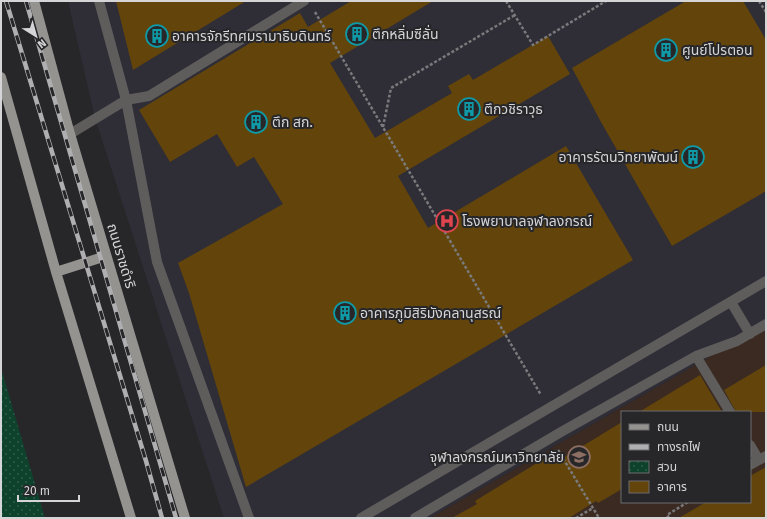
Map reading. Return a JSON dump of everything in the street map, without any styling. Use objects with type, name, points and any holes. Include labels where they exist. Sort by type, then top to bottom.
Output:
[{"type":"main road","name":"ถนนราชดำริ","points":[[34,1],[70,134],[185,518]]},
{"type":"main road","points":[[1,77],[56,272],[131,518]]},
{"type":"main road","points":[[56,272],[106,256]]},
{"type":"street","points":[[99,1],[126,100],[156,262],[249,518]]},
{"type":"street","points":[[70,134],[126,100],[149,96],[304,1]]},
{"type":"street","points":[[361,518],[766,281]]},
{"type":"street","points":[[731,302],[750,334]]},
{"type":"street","points":[[415,518],[696,356],[737,341],[766,324]]},
{"type":"street","points":[[696,356],[729,411]]},
{"type":"street","points":[[751,447],[758,460]]},
{"type":"path","points":[[506,1],[534,45],[606,1]]},
{"type":"path","points":[[759,1],[766,12]]},
{"type":"path","points":[[312,8],[549,408]]},
{"type":"path","points":[[383,127],[391,88],[515,15]]},
{"type":"path","points":[[552,439],[599,518]]},
{"type":"path","points":[[669,518],[667,514],[686,503]]},
{"type":"path","points":[[576,518],[593,508]]},
{"type":"shaded area","name":"โรงพยาบาลจุฬาลงกรณ์","points":[[68,1],[766,1],[766,324],[430,518],[224,518],[95,118]]},
{"type":"shaded area","name":"จุฬาลงกรณ์มหาวิทยาลัย","points":[[766,324],[766,518],[430,518]]},
{"type":"green space","points":[[1,368],[45,518],[1,518]]},
{"type":"building","name":"อาคารจักรีทศมรามาธิบดินทร์","points":[[116,1],[246,1],[133,70]]},
{"type":"building","name":"อาคารภูมิสิริมังคลานุสรณ์","points":[[351,1],[433,1],[330,63],[375,138],[452,93],[448,86],[469,74],[473,80],[548,36],[570,74],[398,176],[428,228],[566,146],[633,260],[246,487],[189,293],[178,263],[283,204],[254,157],[237,167],[217,134],[170,162],[139,110],[300,13],[308,27]]},
{"type":"building","name":"อาคารรัตนวิทยาพัฒน์","points":[[686,1],[743,1],[766,40],[766,191],[672,246],[572,68]]},
{"type":"building","points":[[766,365],[766,412],[735,411],[724,390]]},
{"type":"building","points":[[700,375],[721,411],[641,411]]},
{"type":"building","points":[[621,423],[621,490],[598,503],[596,501],[569,518],[452,518],[477,504],[475,501],[550,455],[555,463]]},
{"type":"building","points":[[766,467],[766,518],[679,518],[704,503],[751,503],[751,475]]},
{"type":"railway","points":[[6,1],[162,518]]},
{"type":"railway","points":[[26,1],[176,518]]},
{"type":"place","name":"ตึกหลิ่มซีลั่น","points":[[357,34]]},
{"type":"place","name":"อาคารจักรีทศมรามาธิบดินทร์","points":[[157,36]]},
{"type":"place","name":"ศูนย์โปรตอน","points":[[666,50]]},
{"type":"place","name":"ตึกวชิราวุธ","points":[[469,109]]},
{"type":"place","name":"ตึก สก.","points":[[256,122]]},
{"type":"place","name":"อาคารรัตนวิทยาพัฒน์","points":[[693,157]]},
{"type":"place","name":"โรงพยาบาลจุฬาลงกรณ์","points":[[447,221]]},
{"type":"place","name":"อาคารภูมิสิริมังคลานุสรณ์","points":[[345,313]]},
{"type":"place","name":"จุฬาลงกรณ์มหาวิทยาลัย","points":[[579,457]]}]
